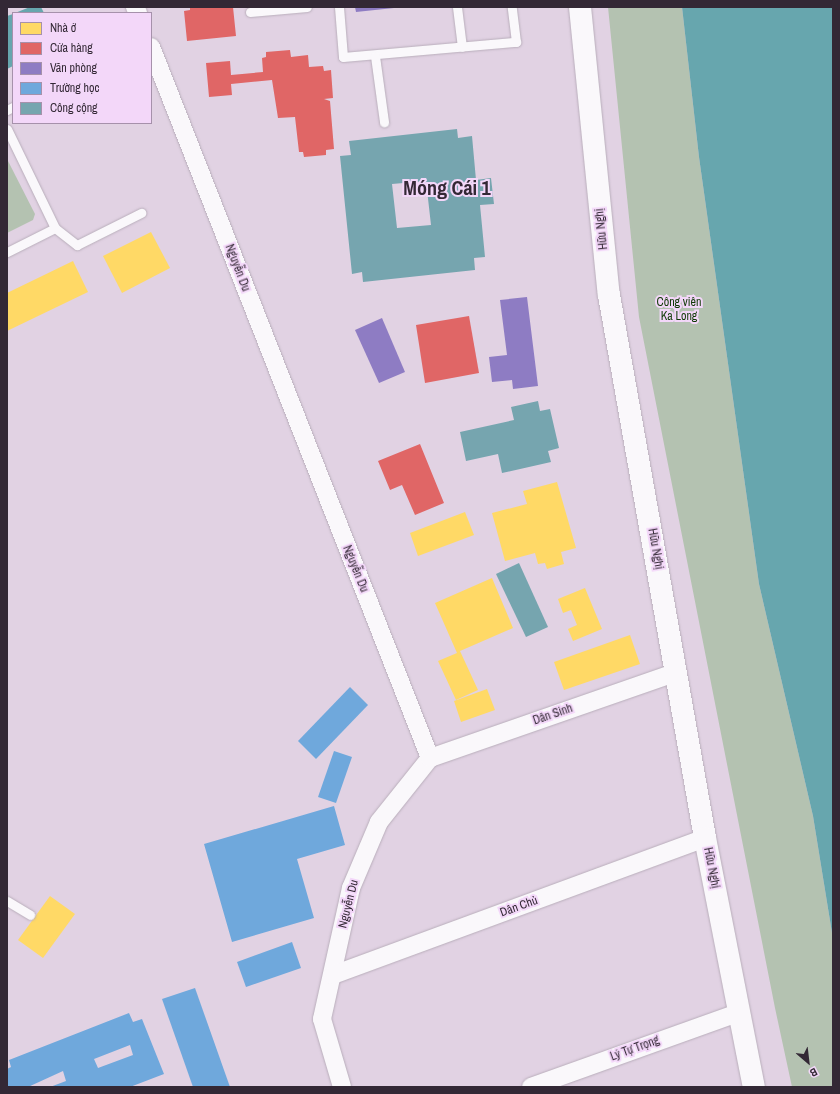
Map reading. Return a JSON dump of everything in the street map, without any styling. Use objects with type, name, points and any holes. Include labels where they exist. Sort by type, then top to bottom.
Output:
[{"type":"street","name":"Hữu Nghị","points":[[580,7],[609,295],[677,672],[705,838],[754,1087]]},
{"type":"street","name":"Nguyễn Du","points":[[152,50],[430,758],[379,822],[350,888],[333,975],[322,1019],[342,1087]]},
{"type":"street","name":"Dân Sinh","points":[[430,758],[677,672]]},
{"type":"street","name":"Dân Chủ","points":[[333,975],[705,838]]},
{"type":"street","name":"Lý Tự Trọng","points":[[531,1087],[740,1012]]},
{"type":"lane","points":[[250,12],[307,7]]},
{"type":"lane","points":[[338,7],[343,57],[375,56],[516,42],[512,7]]},
{"type":"lane","points":[[456,7],[462,47]]},
{"type":"lane","points":[[375,56],[384,122]]},
{"type":"lane","points":[[7,129],[55,228],[77,245],[141,213]]},
{"type":"lane","points":[[7,252],[55,228]]},
{"type":"lane","points":[[7,901],[30,915]]},
{"type":"green space","name":"Công viên Ka Long","points":[[608,7],[682,7],[699,157],[759,584],[813,816],[833,939],[833,1087],[792,1087],[775,1008],[639,317]]},
{"type":"green space","points":[[7,159],[35,214],[33,220],[7,233]]},
{"type":"water","points":[[30,7],[41,7],[44,12],[18,12]]},
{"type":"water","points":[[682,7],[833,7],[833,939],[813,816],[759,584],[699,157]]},
{"type":"water","points":[[12,14],[12,66],[7,69],[7,16]]},
{"type":"building: Nhà ở","points":[[151,232],[170,268],[122,293],[103,256]]},
{"type":"building: Nhà ở","points":[[73,261],[88,292],[7,331],[7,293]]},
{"type":"building: Nhà ở","points":[[557,482],[576,548],[561,552],[564,564],[547,569],[545,563],[538,564],[535,553],[505,561],[492,513],[527,504],[523,491]]},
{"type":"building: Nhà ở","points":[[465,512],[474,535],[418,556],[410,533]]},
{"type":"building: Nhà ở","points":[[492,578],[513,628],[460,651],[478,690],[456,700],[438,661],[457,653],[435,603]]},
{"type":"building: Nhà ở","points":[[585,588],[602,629],[573,641],[568,629],[577,625],[571,610],[563,613],[558,599]]},
{"type":"building: Nhà ở","points":[[630,635],[640,664],[564,690],[554,662]]},
{"type":"building: Nhà ở","points":[[487,689],[495,710],[461,722],[454,701]]},
{"type":"building: Nhà ở","points":[[50,896],[75,914],[43,958],[18,940]]},
{"type":"building: Cửa hàng","points":[[190,7],[233,7],[236,36],[187,41],[184,11],[190,10]]},
{"type":"building: Cửa hàng","points":[[290,50],[291,57],[308,55],[309,67],[323,66],[324,71],[331,70],[333,98],[324,99],[330,101],[334,149],[326,150],[326,155],[304,157],[303,152],[299,152],[295,117],[278,118],[272,80],[231,84],[232,95],[209,97],[206,63],[230,61],[231,75],[263,72],[262,58],[266,57],[266,52]]},
{"type":"building: Cửa hàng","points":[[469,316],[479,373],[425,383],[416,325]]},
{"type":"building: Cửa hàng","points":[[420,444],[444,503],[415,515],[402,485],[390,490],[378,461]]},
{"type":"building: Văn phòng","points":[[355,7],[394,7],[394,8],[356,12]]},
{"type":"building: Văn phòng","points":[[527,297],[538,386],[513,389],[512,380],[492,382],[489,357],[507,355],[500,300]]},
{"type":"building: Văn phòng","points":[[382,318],[405,372],[379,383],[355,330]]},
{"type":"building: Trường học","points":[[350,687],[368,705],[316,759],[298,741]]},
{"type":"building: Trường học","points":[[334,751],[352,757],[336,803],[318,797]]},
{"type":"building: Trường học","points":[[334,806],[345,845],[297,859],[314,918],[232,942],[204,844]]},
{"type":"building: Trường học","points":[[292,942],[301,968],[246,987],[237,962]]},
{"type":"building: Trường học","points":[[195,988],[230,1087],[193,1087],[162,999]]},
{"type":"building: Trường học","points":[[129,1013],[133,1022],[142,1019],[164,1074],[130,1087],[50,1087],[66,1081],[63,1071],[28,1087],[7,1087],[7,1069],[11,1067],[9,1060]],"holes":[[[130,1045],[133,1055],[98,1068],[94,1059]]]},
{"type":"building: Công cộng","points":[[457,129],[458,138],[472,136],[476,180],[491,178],[494,204],[480,205],[485,257],[474,258],[475,270],[363,282],[362,272],[352,274],[340,156],[351,155],[349,141]],"holes":[[[426,181],[431,225],[397,228],[392,184]]]},
{"type":"building: Công cộng","points":[[538,401],[540,411],[550,409],[559,448],[548,451],[551,462],[502,473],[498,454],[466,461],[460,432],[514,420],[511,407]]},
{"type":"building: Công cộng","points":[[519,563],[548,627],[526,637],[496,574]]},
{"type":"district","name":"Móng Cái 1","points":[[447,187]]}]
